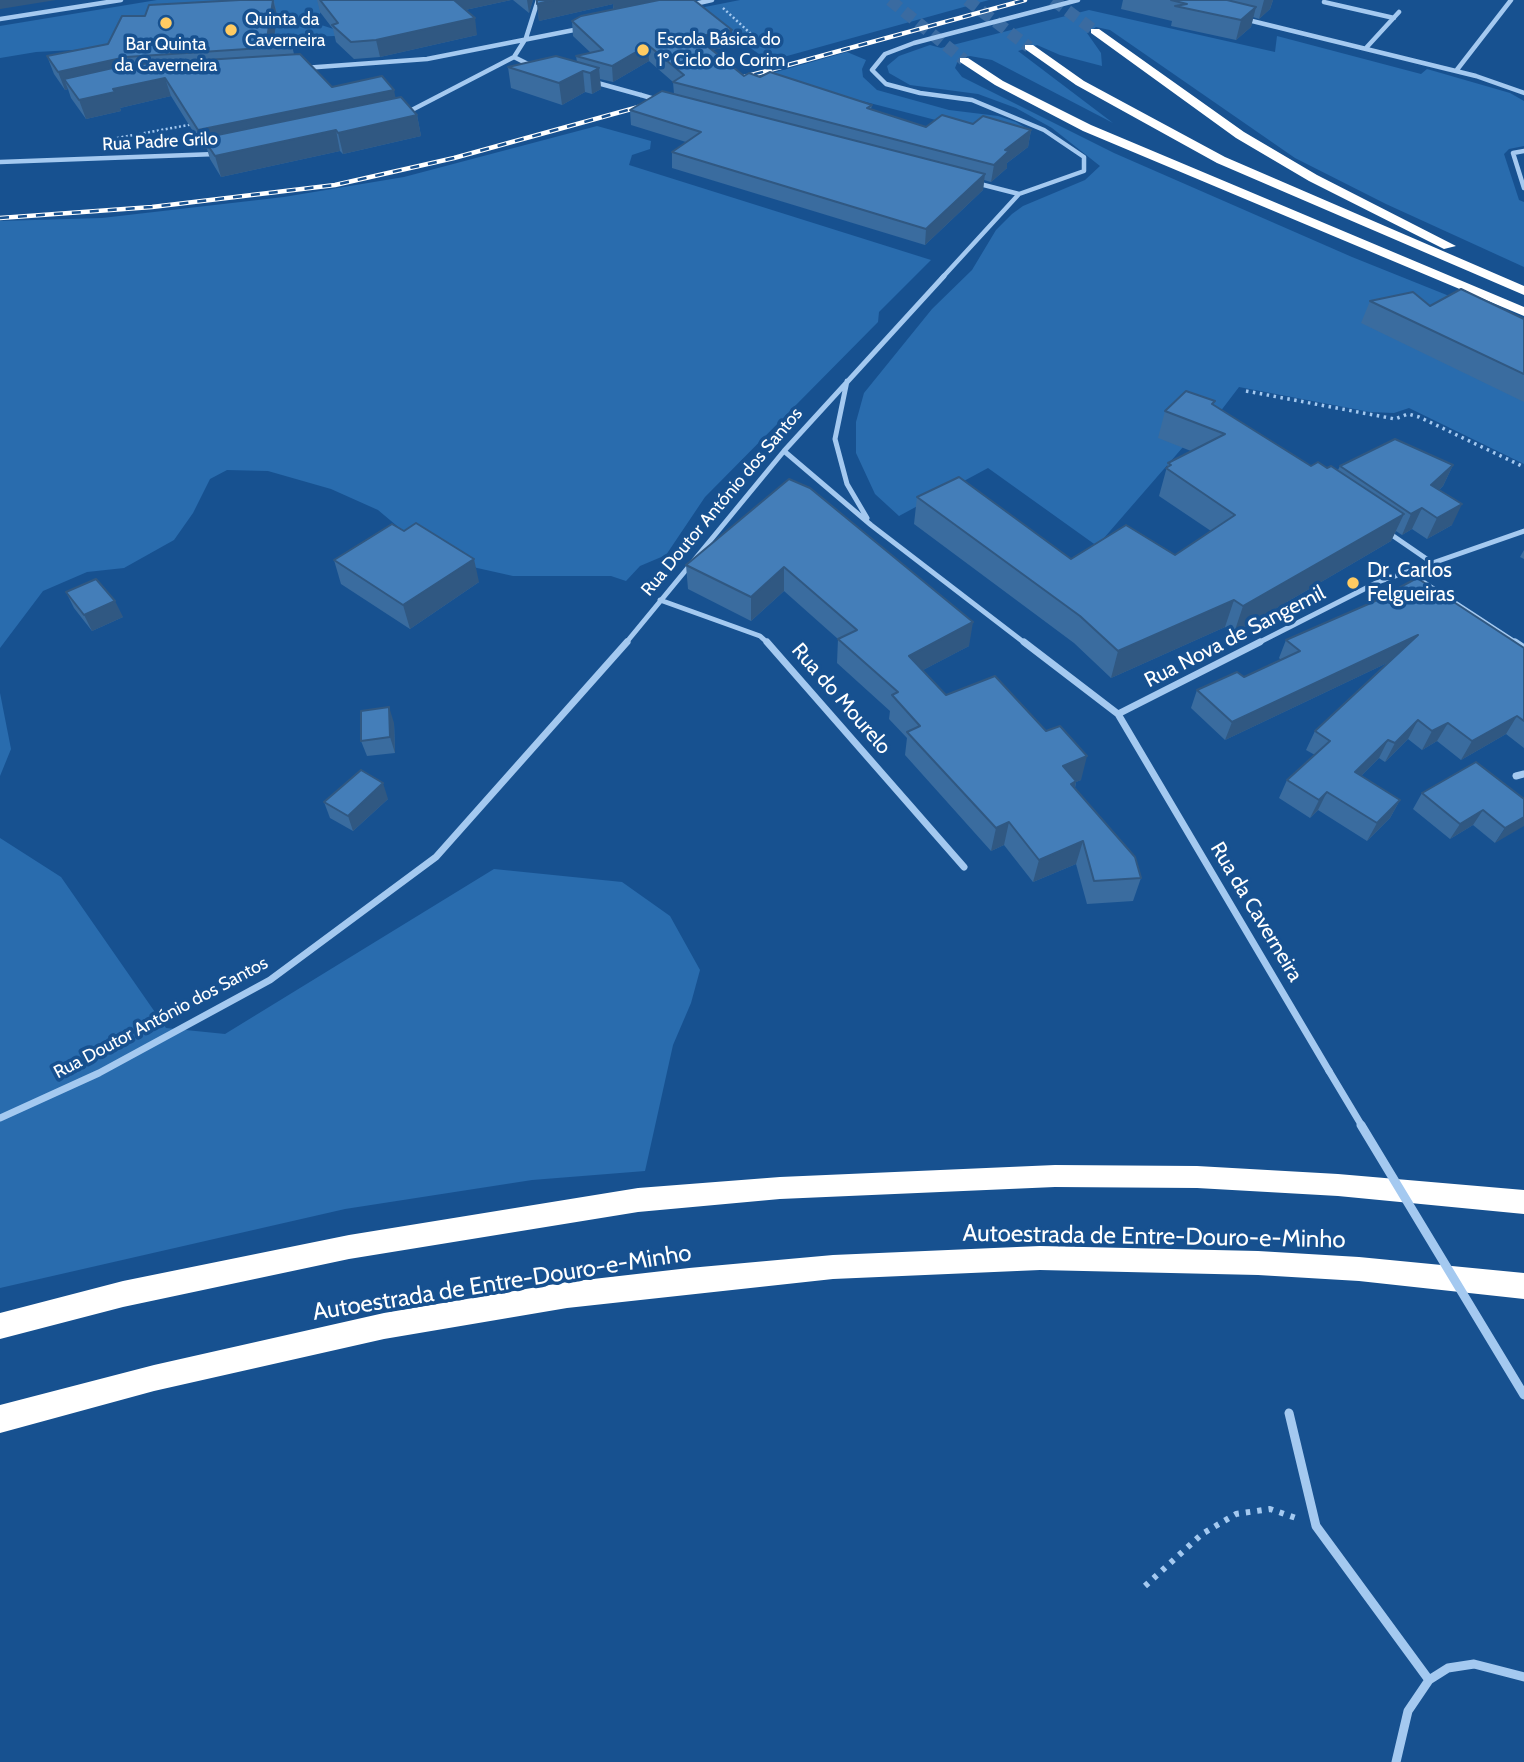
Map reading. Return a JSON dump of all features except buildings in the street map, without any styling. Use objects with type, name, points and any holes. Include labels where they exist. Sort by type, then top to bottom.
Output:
[{"type":"highway","points":[[1095,31],[1240,135],[1313,178],[1385,216],[1524,279]]},
{"type":"highway","points":[[1029,47],[1080,83],[1150,124],[1221,160],[1524,291]]},
{"type":"highway","points":[[964,60],[1009,89],[1087,128],[1276,210],[1524,312]]},
{"type":"highway","points":[[0,1326],[123,1294],[349,1247],[638,1200],[780,1188],[959,1179],[1198,1177],[1338,1185],[1524,1202]]},
{"type":"highway","name":"Autoestrada de Entre-Douro-e-Minho","points":[[0,1419],[154,1378],[383,1326],[567,1296],[689,1280],[820,1268],[1040,1258],[1258,1263],[1359,1269],[1524,1286]]},
{"type":"street","points":[[0,19],[121,0]]},
{"type":"street","points":[[399,115],[416,110],[514,57],[526,38],[538,0]]},
{"type":"street","points":[[686,6],[712,0]]},
{"type":"street","name":"Rua Doutor António dos Santos","points":[[0,1118],[99,1073],[270,980],[436,857],[598,677],[784,451],[1019,194],[1084,171],[1084,156],[1044,130],[972,100],[904,90],[886,84],[872,71],[885,54],[914,43],[1077,0]]},
{"type":"street","points":[[1456,71],[1511,0]]},
{"type":"street","points":[[1324,2],[1394,18]]},
{"type":"street","points":[[1366,48],[1399,12]]},
{"type":"street","points":[[1232,16],[1456,71],[1524,93]]},
{"type":"street","points":[[290,69],[427,59],[582,29]]},
{"type":"street","points":[[514,57],[538,67]]},
{"type":"street","points":[[589,81],[664,101]]},
{"type":"street","points":[[1524,151],[1513,153],[1524,188]]},
{"type":"street","name":"Rua Padre Grilo","points":[[0,162],[168,158],[226,152]]},
{"type":"street","points":[[964,179],[1019,194]]},
{"type":"street","name":"Rua da Caverneira","points":[[848,381],[835,439],[846,484],[871,524]]},
{"type":"street","name":"Rua da Caverneira","points":[[784,451],[871,524],[1118,714],[1524,1395]]},
{"type":"street","points":[[1378,526],[1434,564]]},
{"type":"street","name":"Rua Nova de Sangemil","points":[[1118,714],[1378,582],[1524,531]]},
{"type":"street","points":[[1407,571],[1524,648]]},
{"type":"street","name":"Rua do Mourelo","points":[[660,600],[751,632],[773,647],[964,867]]},
{"type":"street","points":[[1289,1413],[1316,1526],[1429,1680]]},
{"type":"street","points":[[1396,1762],[1408,1711],[1429,1680],[1448,1668],[1474,1664],[1524,1677]]},
{"type":"path","points":[[722,7],[763,45]]},
{"type":"path","points":[[272,15],[285,14]]},
{"type":"path","points":[[117,138],[203,122]]},
{"type":"path","points":[[1245,391],[1395,418],[1408,414],[1524,467]]},
{"type":"path","points":[[1144,1586],[1202,1534],[1236,1514],[1270,1509],[1316,1526]]},
{"type":"shaded area","name":"Quinta da Caverneira","points":[[157,0],[327,0],[315,23],[352,35],[36,52],[0,58],[0,26]]},
{"type":"shaded area","points":[[740,0],[989,0],[769,61],[695,9]]},
{"type":"shaded area","points":[[1089,10],[1275,52],[1277,36],[1421,74],[1427,69],[1510,93],[1524,101],[1524,146],[1509,149],[1504,154],[1519,200],[1524,202],[1524,267],[1386,204],[1295,158],[1110,30],[1096,27],[1087,33],[1101,53],[1102,66],[1060,55],[1037,45],[1018,51],[1113,123],[992,60],[970,56],[959,58],[955,68],[962,77],[1114,153],[1352,257],[1524,326],[1524,464],[1409,408],[1394,413],[1370,412],[1239,387],[1210,425],[1159,437],[1183,447],[1097,546],[988,468],[899,516],[875,494],[856,453],[856,422],[864,393],[932,309],[972,270],[996,230],[1012,214],[1023,206],[1085,180],[1100,166],[1052,128],[1016,108],[978,94],[910,85],[889,73],[887,66],[899,56],[930,45],[941,48]]},
{"type":"shaded area","points":[[847,52],[866,60],[862,69],[863,77],[877,90],[949,110],[998,116],[1026,128],[1028,137],[1025,143],[796,84],[744,81]]},
{"type":"shaded area","points":[[597,126],[651,141],[650,149],[632,155],[629,165],[931,260],[879,312],[878,322],[705,497],[666,555],[640,566],[626,581],[611,576],[513,576],[446,561],[421,546],[378,510],[331,489],[268,471],[227,470],[210,479],[193,513],[174,540],[124,568],[87,572],[43,591],[0,648],[0,221],[102,218],[284,197],[404,177]]},
{"type":"shaded area","points":[[0,693],[11,749],[0,776]]},
{"type":"shaded area","points":[[0,838],[61,877],[166,1028],[225,1034],[494,869],[622,882],[670,916],[700,970],[691,1003],[673,1045],[645,1171],[532,1180],[345,1209],[0,1288]]},
{"type":"tunnel","points":[[890,0],[964,60]]},
{"type":"tunnel","points":[[967,0],[1029,47]]},
{"type":"tunnel","points":[[1053,0],[1095,31]]},
{"type":"railway","points":[[737,79],[1025,0]]},
{"type":"railway","points":[[0,218],[152,207],[335,185],[454,158],[653,103]]},
{"type":"place","name":"Bar Quinta da Caverneira","points":[[166,23]]},
{"type":"place","name":"Quinta da Caverneira","points":[[231,30]]},
{"type":"place","name":"Escola Básica do 1º Ciclo do Corim","points":[[643,50]]},
{"type":"place","name":"Dr. Carlos Felgueiras","points":[[1353,583]]}]
